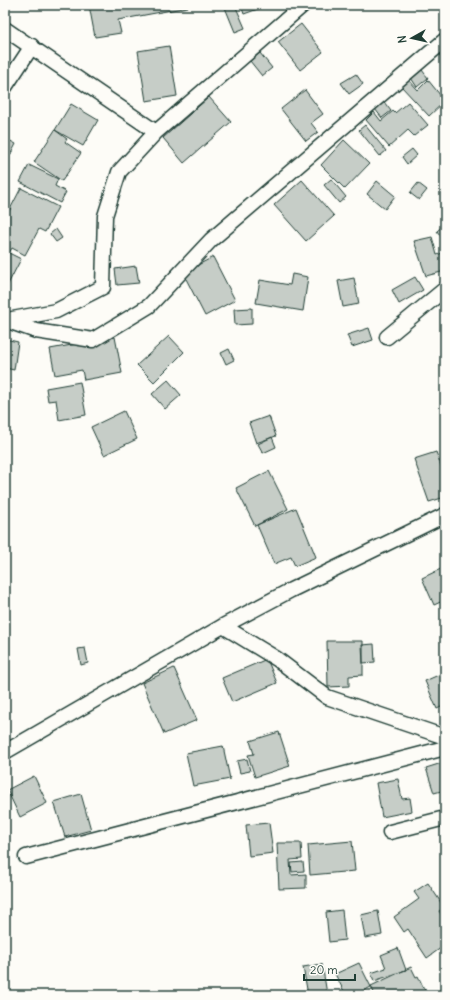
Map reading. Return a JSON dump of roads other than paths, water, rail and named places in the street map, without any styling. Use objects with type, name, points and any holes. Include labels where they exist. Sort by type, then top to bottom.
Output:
[{"type":"street","points":[[6,320],[56,311],[103,287],[105,216],[119,172],[156,132],[304,5]]},
{"type":"street","points":[[5,29],[156,132]]},
{"type":"street","points":[[6,320],[36,331],[93,340],[149,306],[211,240],[445,40]]},
{"type":"street","points":[[5,88],[32,46]]},
{"type":"street","points":[[387,337],[445,289]]},
{"type":"street","points":[[5,752],[223,626],[292,590],[445,515]]},
{"type":"street","points":[[223,626],[277,659],[327,698],[445,738]]},
{"type":"street","points":[[26,857],[445,748]]},
{"type":"street","points":[[390,832],[445,818]]}]
